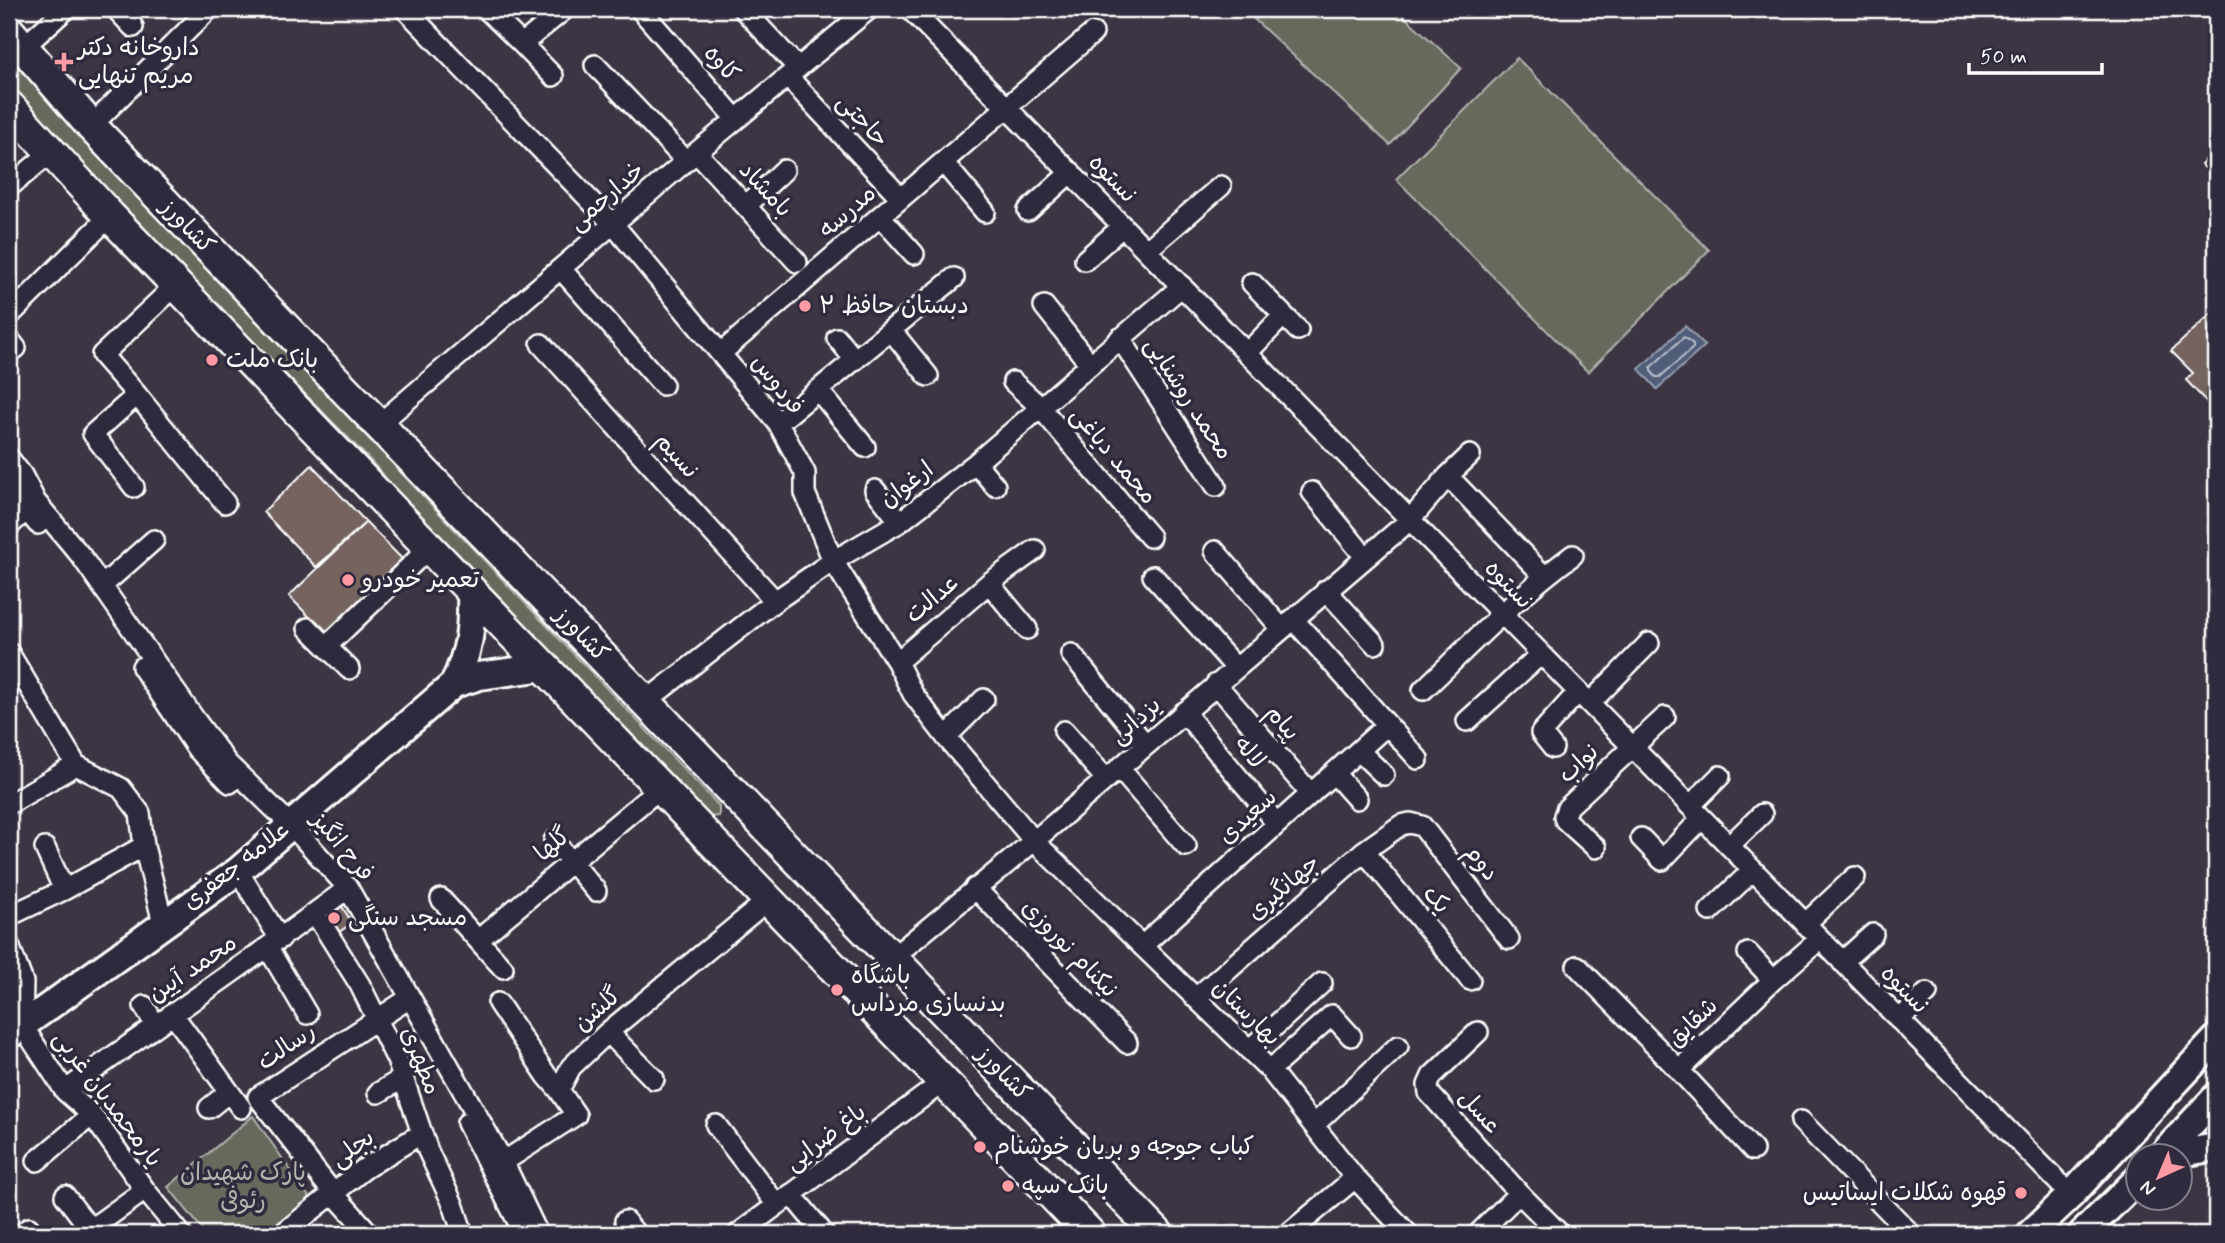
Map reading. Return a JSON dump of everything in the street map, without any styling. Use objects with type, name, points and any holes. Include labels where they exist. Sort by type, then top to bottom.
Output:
[{"type":"main road","name":"کشاورز","points":[[12,9],[22,32],[19,37],[91,126],[1158,1234]]},
{"type":"main road","name":"کشاورز","points":[[9,106],[176,285],[1090,1234]]},
{"type":"main road","points":[[9,126],[50,153]]},
{"type":"main road","name":"علامه جعفری","points":[[454,684],[470,645],[471,591]]},
{"type":"main road","name":"علامه جعفری","points":[[15,1030],[238,871],[454,684],[479,676],[544,667]]},
{"type":"main road","points":[[2029,1234],[2071,1195],[2212,1051]]},
{"type":"main road","points":[[2176,1142],[2216,1097]]},
{"type":"main road","points":[[2194,1151],[2216,1147]]},
{"type":"main road","points":[[2082,1234],[2124,1192]]},
{"type":"street","points":[[19,37],[66,9]]},
{"type":"street","points":[[117,9],[133,27]]},
{"type":"street","points":[[91,126],[209,9]]},
{"type":"street","name":"فردوس","points":[[405,9],[613,223],[778,423],[805,473],[805,493],[834,561],[897,662],[913,694],[1034,842]]},
{"type":"street","points":[[486,9],[553,76]]},
{"type":"street","points":[[522,44],[565,9]]},
{"type":"street","name":"کاوه","points":[[640,9],[736,119]]},
{"type":"street","name":"حاجتی","points":[[743,9],[901,198]]},
{"type":"street","name":"خدارحمی","points":[[378,425],[613,223],[869,9]]},
{"type":"street","name":"نستوه","points":[[911,9],[2071,1195]]},
{"type":"street","name":"مدرسه","points":[[721,354],[1093,33]]},
{"type":"street","name":"بامشاد","points":[[595,65],[691,157],[747,205],[797,262]]},
{"type":"street","points":[[9,187],[50,153]]},
{"type":"street","points":[[943,162],[985,212]]},
{"type":"street","points":[[747,205],[783,170]]},
{"type":"street","points":[[1028,211],[1071,172]]},
{"type":"street","points":[[1147,250],[1221,186]]},
{"type":"street","points":[[9,316],[110,216]]},
{"type":"street","points":[[880,216],[914,254]]},
{"type":"street","points":[[1085,260],[1123,226]]},
{"type":"street","points":[[561,269],[663,385]]},
{"type":"street","points":[[778,423],[954,278]]},
{"type":"street","points":[[1252,283],[1298,331]]},
{"type":"street","points":[[176,285],[102,355],[225,503]]},
{"type":"street","name":"ارغوان","points":[[646,702],[775,601],[834,561],[900,522],[976,463],[1089,363],[1182,286]]},
{"type":"street","points":[[1044,306],[1089,363]]},
{"type":"street","points":[[1247,353],[1283,316]]},
{"type":"street","points":[[891,330],[928,376]]},
{"type":"street","points":[[836,338],[855,360]]},
{"type":"street","name":"محمد روشنایی","points":[[1120,338],[1216,486]]},
{"type":"street","name":"نسیم","points":[[541,344],[775,601]]},
{"type":"street","name":"محمد دیاغی","points":[[1013,382],[1039,407],[1150,537]]},
{"type":"street","points":[[818,390],[865,447]]},
{"type":"street","points":[[134,487],[93,434],[137,395]]},
{"type":"street","name":"یزدانی","points":[[892,958],[1034,842],[1410,520],[1470,455]]},
{"type":"street","name":"فرح انگیز","points":[[9,458],[42,510],[102,586],[227,763],[286,829]]},
{"type":"street","points":[[976,463],[995,486]]},
{"type":"street","points":[[1448,476],[1544,576]]},
{"type":"street","points":[[9,482],[26,510],[94,595],[197,749],[286,829],[330,883],[343,892],[402,1003],[500,1165],[524,1234]]},
{"type":"street","points":[[875,489],[900,522]]},
{"type":"street","points":[[1312,492],[1364,557]]},
{"type":"street","points":[[9,526],[26,510]]},
{"type":"street","points":[[102,586],[154,540]]},
{"type":"street","points":[[327,646],[429,548]]},
{"type":"street","points":[[989,583],[1035,550]]},
{"type":"street","points":[[1215,551],[1418,759]]},
{"type":"street","points":[[1423,690],[1544,576],[1573,555]]},
{"type":"street","points":[[1153,576],[1236,668]]},
{"type":"street","name":"عدالت","points":[[897,662],[989,583],[1027,629]]},
{"type":"street","points":[[1326,590],[1375,644]]},
{"type":"street","points":[[308,628],[349,669]]},
{"type":"street","points":[[1552,748],[1541,733],[1649,643]]},
{"type":"street","points":[[1071,654],[1146,745]]},
{"type":"street","points":[[1466,721],[1541,654]]},
{"type":"street","points":[[9,655],[76,765],[121,788],[140,813],[144,846],[163,923]]},
{"type":"street","name":"پیام","points":[[1216,684],[1311,794]]},
{"type":"street","points":[[946,737],[984,699]]},
{"type":"street","name":"لاله","points":[[1184,712],[1277,824]]},
{"type":"street","points":[[1633,747],[1665,717]]},
{"type":"street","name":"سعیدی","points":[[1142,946],[1387,725]]},
{"type":"street","points":[[1065,731],[1186,846]]},
{"type":"street","name":"نواب","points":[[1596,848],[1565,820],[1564,816],[1567,808],[1633,747]]},
{"type":"street","points":[[1359,751],[1384,775]]},
{"type":"street","points":[[9,804],[76,765]]},
{"type":"street","points":[[1334,773],[1357,799]]},
{"type":"street","points":[[1641,838],[1662,860],[1720,776]]},
{"type":"street","name":"گلها","points":[[478,940],[660,788]]},
{"type":"street","points":[[1729,846],[1762,814]]},
{"type":"street","name":"جهانگیری","points":[[1196,998],[1364,851],[1401,825],[1410,823]]},
{"type":"street","name":"دوم","points":[[1410,823],[1422,826],[1509,939]]},
{"type":"street","points":[[554,841],[596,891]]},
{"type":"street","name":"بهارستان","points":[[1034,842],[1270,1070],[1355,1178],[1408,1234]]},
{"type":"street","points":[[9,916],[64,890],[144,846]]},
{"type":"street","points":[[45,848],[64,890]]},
{"type":"street","name":"یک","points":[[1364,851],[1470,980]]},
{"type":"street","points":[[1710,911],[1753,870]]},
{"type":"street","points":[[238,871],[307,1014]]},
{"type":"street","points":[[1805,924],[1856,877]]},
{"type":"street","name":"نیکنام نوروزی","points":[[975,888],[1128,1043]]},
{"type":"street","name":"فرح انگیز","points":[[343,892],[538,1234]]},
{"type":"street","name":"محمد آیین","points":[[65,1091],[274,944],[343,892]]},
{"type":"street","points":[[441,899],[503,968]]},
{"type":"street","name":"گلشن","points":[[559,1090],[571,1067],[608,1032],[768,900]]},
{"type":"street","name":"مطهری","points":[[315,913],[360,985],[397,1060],[422,1133],[463,1234]]},
{"type":"street","points":[[1842,962],[1873,934]]},
{"type":"street","name":"شقایق","points":[[1753,1150],[1679,1070],[1820,939]]},
{"type":"street","points":[[9,946],[23,982],[15,1030]]},
{"type":"street","points":[[1748,953],[1773,980]]},
{"type":"street","points":[[1577,965],[1679,1070]]},
{"type":"street","points":[[1249,1050],[1322,983]]},
{"type":"street","points":[[1899,1020],[1927,993]]},
{"type":"street","points":[[376,1018],[402,1003]]},
{"type":"street","points":[[498,1003],[576,1115],[500,1165]]},
{"type":"street","points":[[144,1006],[164,1019],[235,1100],[209,1108]]},
{"type":"street","points":[[1270,1070],[1332,1015],[1351,1036]]},
{"type":"street","name":"رسالت","points":[[333,1194],[258,1097],[376,1018]]},
{"type":"street","name":"یارمحمدیان غربی","points":[[15,1030],[65,1091],[92,1115],[145,1190],[181,1234]]},
{"type":"street","points":[[608,1032],[654,1079]]},
{"type":"street","name":"عسل","points":[[1478,1032],[1432,1076],[1428,1084],[1429,1093],[1519,1193]]},
{"type":"street","points":[[1315,1124],[1398,1046]]},
{"type":"street","points":[[378,1093],[403,1078]]},
{"type":"street","name":"باغ ضرایی","points":[[738,1234],[943,1082]]},
{"type":"street","points":[[37,1161],[92,1115]]},
{"type":"street","points":[[1801,1121],[1911,1234]]},
{"type":"street","points":[[716,1125],[784,1200],[824,1234]]},
{"type":"street","name":"بجلی","points":[[282,1234],[374,1162],[422,1133]]},
{"type":"street","points":[[1288,1234],[1355,1178]]},
{"type":"street","points":[[65,1196],[89,1233],[145,1190]]},
{"type":"street","points":[[1478,1234],[1519,1193],[1560,1234]]},
{"type":"street","points":[[333,1194],[370,1234]]},
{"type":"street","points":[[21,1234],[29,1228],[34,1234]]},
{"type":"green space","points":[[1243,9],[1396,9],[1461,68],[1390,145]]},
{"type":"green space","points":[[9,57],[719,806],[719,816],[707,817],[422,520],[370,460],[76,161],[9,85]]},
{"type":"green space","points":[[1517,58],[1709,250],[1588,372],[1396,179]]},
{"type":"green space","name":"پارک شهیدان رئوفی","points":[[253,1116],[314,1204],[275,1234],[206,1234],[168,1187]]},
{"type":"water","points":[[1685,326],[1705,346],[1657,389],[1639,369]]},
{"type":"building","points":[[2216,149],[2216,179],[2201,164]]},
{"type":"building","points":[[9,157],[22,170],[9,180]]},
{"type":"building","points":[[2216,309],[2215,411],[2186,380],[2193,373],[2171,351]]},
{"type":"building","name":"تعمیر خودرو","points":[[312,465],[366,522],[316,567],[263,512]]},
{"type":"building","name":"تعمیر خودرو","points":[[366,522],[407,564],[330,638],[289,596]]},
{"type":"building","name":"مسجد سنگی","points":[[337,898],[352,923],[332,937],[317,913]]},
{"type":"place","name":"داروخانه دکتر مریم تنهایی","points":[[64,62]]},
{"type":"place","name":"دبستان حافظ ۲","points":[[805,306]]},
{"type":"place","name":"بانک ملت","points":[[212,360]]},
{"type":"place","name":"تعمیر خودرو","points":[[348,580]]},
{"type":"place","name":"مسجد سنگی","points":[[334,918]]},
{"type":"place","name":"باشگاه بدنسازی مرداس","points":[[837,990]]},
{"type":"place","name":"کباب جوجه و بریان خوشنام","points":[[980,1147]]},
{"type":"place","name":"بانک سپه","points":[[1008,1186]]},
{"type":"place","name":"قهوه شکلات ایساتیس","points":[[2021,1193]]}]
